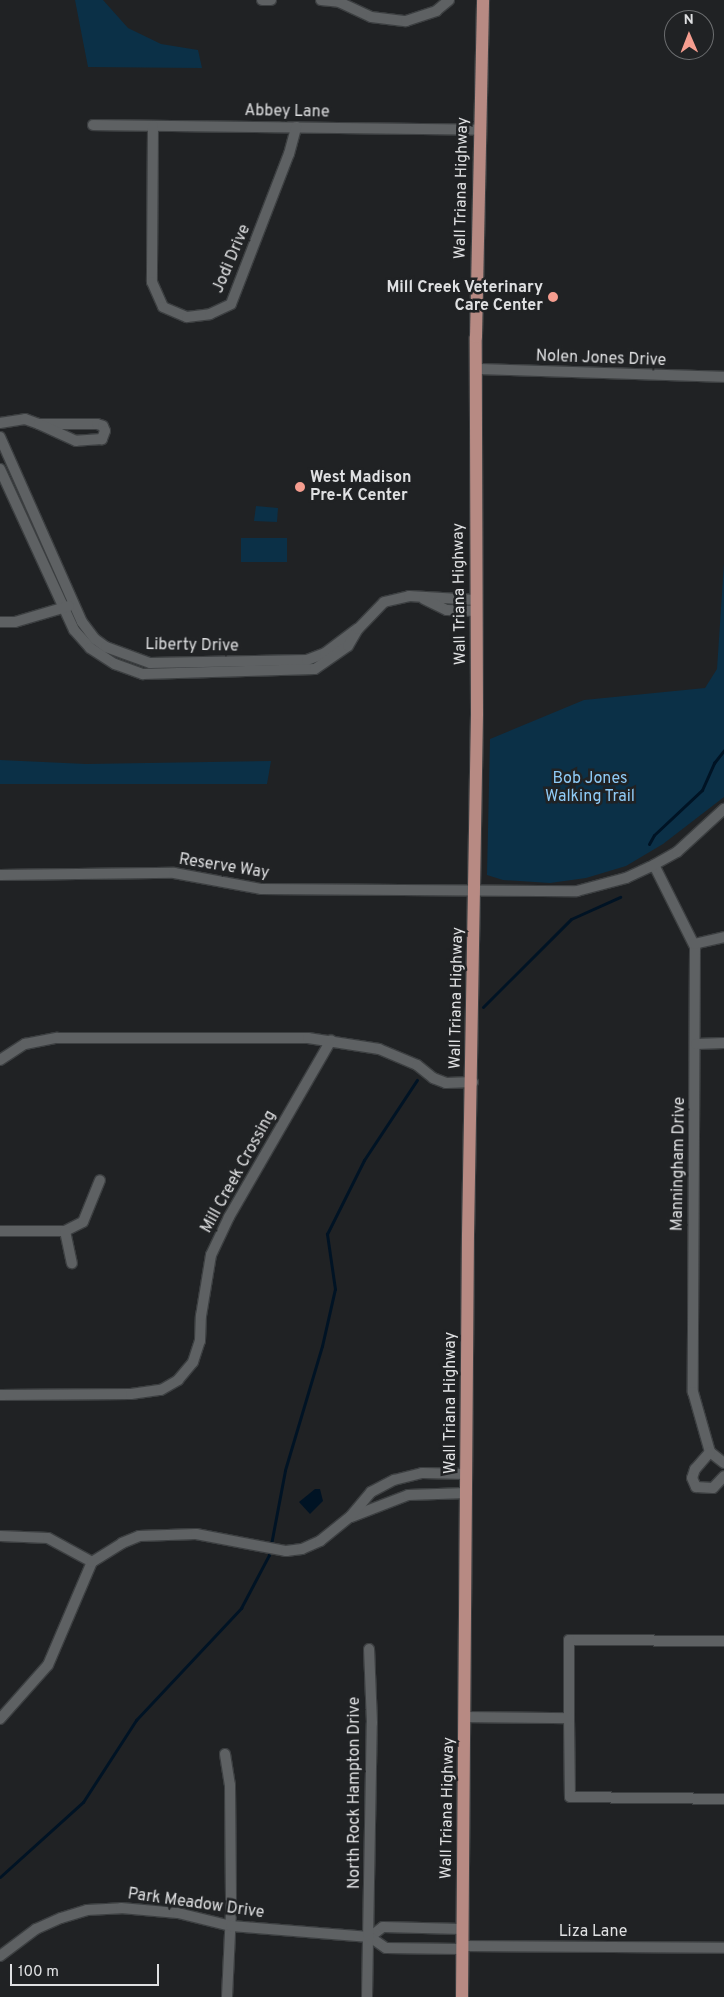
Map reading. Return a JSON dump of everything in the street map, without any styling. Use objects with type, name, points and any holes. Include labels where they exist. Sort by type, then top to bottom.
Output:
[{"type":"main road","name":"Wall Triana Highway","points":[[462,1997],[461,1948],[466,1717],[467,1474],[473,1082],[476,369],[482,0]]},
{"type":"street","points":[[262,0],[271,0]]},
{"type":"street","points":[[320,0],[339,2],[371,17],[406,21],[436,11],[449,0]]},
{"type":"street","name":"Abbey Lane","points":[[94,125],[479,130]]},
{"type":"street","name":"Jodi Drive","points":[[153,126],[152,282],[164,306],[187,317],[210,314],[231,304],[289,154],[296,127]]},
{"type":"street","name":"Nolen Jones Drive","points":[[476,369],[724,377]]},
{"type":"street","points":[[0,423],[25,419],[76,441],[102,439],[105,431],[103,426],[97,424],[39,424]]},
{"type":"street","name":"Liberty Drive","points":[[0,437],[75,604],[95,639],[117,653],[150,663],[307,660],[325,653],[358,628],[384,602],[399,597],[423,598],[447,610],[476,606]]},
{"type":"street","name":"Liberty Drive","points":[[0,469],[74,630],[90,648],[114,664],[143,674],[315,669],[338,655],[358,628]]},
{"type":"street","points":[[0,622],[14,622],[75,604]]},
{"type":"street","name":"Reserve Way","points":[[0,875],[174,873],[261,889],[577,891],[626,878],[654,865],[676,852],[724,809]]},
{"type":"street","name":"Manningham Drive","points":[[654,865],[694,944],[696,1044],[693,1392],[710,1452]]},
{"type":"street","points":[[694,944],[724,936]]},
{"type":"street","points":[[0,1060],[25,1044],[57,1038],[331,1040],[379,1049],[417,1065],[433,1078],[446,1083],[473,1082]]},
{"type":"street","name":"Mill Creek Crossing","points":[[0,1395],[132,1394],[161,1390],[178,1380],[193,1362],[200,1341],[200,1316],[211,1255],[229,1217],[331,1040]]},
{"type":"street","points":[[696,1044],[724,1043]]},
{"type":"street","points":[[0,1231],[65,1231],[83,1222],[100,1180]]},
{"type":"street","points":[[65,1231],[72,1263]]},
{"type":"street","points":[[724,1463],[710,1452],[695,1469],[692,1478],[696,1486],[713,1488],[724,1476]]},
{"type":"street","points":[[0,1719],[48,1665],[92,1562],[122,1543],[148,1535],[196,1534],[286,1551],[320,1541],[350,1517],[372,1492],[394,1480],[422,1473],[467,1474]]},
{"type":"street","points":[[350,1517],[408,1494],[467,1493]]},
{"type":"street","points":[[0,1536],[48,1538],[92,1562]]},
{"type":"street","points":[[724,1640],[569,1640],[570,1797],[724,1799]]},
{"type":"street","name":"North Rock Hampton Drive","points":[[366,1997],[370,1937],[372,1723],[368,1649]]},
{"type":"street","points":[[466,1717],[569,1718]]},
{"type":"street","points":[[225,1754],[230,1785],[231,1926],[227,1997]]},
{"type":"street","name":"Park Meadow Drive","points":[[0,1956],[36,1929],[87,1910],[144,1908],[231,1926],[370,1937],[386,1948],[461,1948]]},
{"type":"street","name":"Park Meadow Drive","points":[[370,1937],[383,1927],[462,1929]]},
{"type":"street","name":"Liza Lane","points":[[461,1948],[724,1948]]},
{"type":"green space","points":[[75,0],[103,0],[128,28],[161,44],[198,50],[202,68],[88,67]]},
{"type":"green space","points":[[256,506],[278,508],[277,522],[254,521]]},
{"type":"green space","points":[[241,538],[287,538],[287,562],[241,562]]},
{"type":"green space","name":"Bob Jones Walking Trail","points":[[724,563],[724,797],[663,844],[626,866],[586,878],[550,883],[503,880],[487,875],[490,739],[584,700],[705,688],[717,669]]},
{"type":"green space","points":[[0,760],[86,764],[271,761],[267,784],[0,784]]},
{"type":"shaded area","points":[[315,1489],[320,1489],[323,1501],[310,1514],[299,1502]]},
{"type":"waterway","points":[[649,844],[654,835],[702,790],[714,763],[724,750]]},
{"type":"waterway","points":[[483,1007],[571,919],[620,897]]},
{"type":"waterway","points":[[0,1877],[83,1802],[136,1720],[241,1608],[269,1555],[285,1470],[322,1346],[335,1289],[327,1234],[364,1160],[417,1080]]},
{"type":"place","name":"Mill Creek Veterinary Care Center","points":[[553,297]]},
{"type":"place","name":"West Madison Pre-K Center","points":[[300,487]]}]
